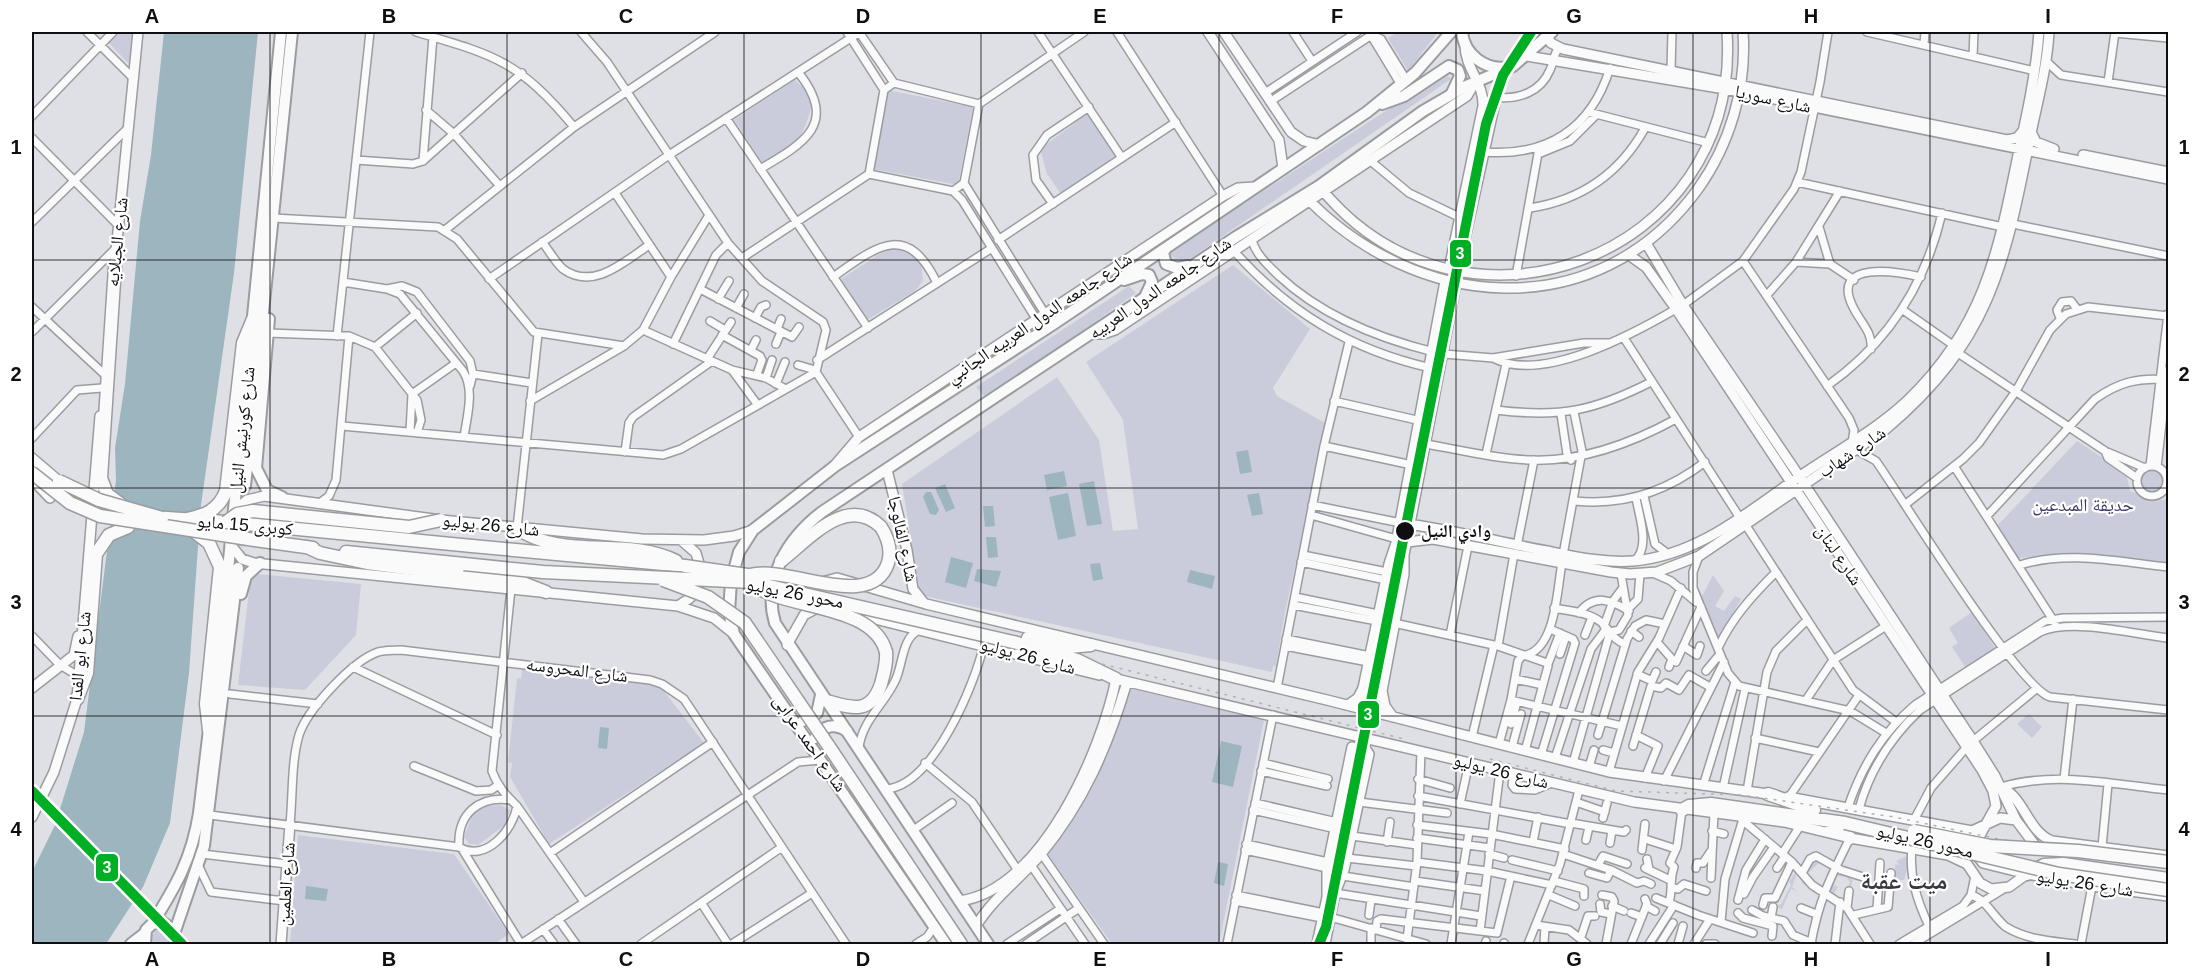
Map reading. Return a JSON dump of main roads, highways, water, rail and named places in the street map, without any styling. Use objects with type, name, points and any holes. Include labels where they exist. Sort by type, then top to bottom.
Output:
[{"type":"highway","points":[[115,267],[102,484],[111,498],[128,508]]},
{"type":"highway","points":[[209,730],[206,704],[220,576],[218,559],[209,543],[185,524],[216,508],[236,485],[244,336],[253,319]]},
{"type":"highway","name":"كوبرى 15 مايو","points":[[32,465],[57,487],[87,504],[162,522]]},
{"type":"highway","name":"كوبرى 15 مايو","points":[[32,473],[56,494],[84,510],[111,519],[185,524],[306,547],[464,564]]},
{"type":"highway","points":[[59,481],[85,495],[128,508],[162,522]]},
{"type":"highway","points":[[50,498],[64,509],[89,520],[128,527]]},
{"type":"highway","points":[[226,522],[237,514],[248,511],[409,527],[441,520]]},
{"type":"highway","points":[[750,579],[780,573],[847,588],[864,586],[878,578],[887,564],[889,547],[881,527],[863,516],[841,516],[781,561]]},
{"type":"highway","points":[[77,699],[87,674],[93,568],[96,554],[104,539],[115,531],[162,522]]},
{"type":"highway","name":"كوبرى 15 مايو","points":[[185,524],[226,522],[472,546]]},
{"type":"highway","points":[[517,528],[528,536],[551,543],[652,552],[685,566]]},
{"type":"highway","name":"محور 26 يوليو","points":[[472,546],[685,566],[750,579],[818,588],[1017,639],[1077,660],[1122,680]]},
{"type":"highway","points":[[306,547],[320,554],[367,564],[523,583],[546,592]]},
{"type":"highway","name":"محور 26 يوليو","points":[[464,564],[543,572],[750,579]]},
{"type":"highway","points":[[648,575],[708,597],[744,623],[961,945]]},
{"type":"highway","points":[[750,579],[779,598],[866,623],[879,636],[886,652],[885,669],[878,692],[870,702],[853,708],[822,698]]},
{"type":"highway","name":"محور 26 يوليو","points":[[1017,639],[1069,647],[1091,645]]},
{"type":"highway","name":"محور 26 يوليو","points":[[1768,794],[1805,808],[1944,832],[1999,847],[2078,851],[2169,862]]},
{"type":"highway","name":"محور 26 يوليو","points":[[1682,810],[1689,806],[1706,804],[1789,814],[1847,815],[2059,874],[2169,890]]},
{"type":"highway","points":[[1789,814],[1836,827],[1850,838]]},
{"type":"highway","points":[[2037,848],[2053,859],[2169,879]]},
{"type":"highway","points":[[2027,874],[2053,859],[2169,872]]},
{"type":"main road","points":[[253,319],[281,32]]},
{"type":"main road","name":"شارع كورنيش النيل","points":[[145,939],[172,892],[194,842],[209,730],[236,485],[268,274],[292,32]]},
{"type":"main road","name":"شارع جامعه الدول العربيه","points":[[753,530],[835,466],[1048,327],[1376,106],[1431,57],[1451,32]]},
{"type":"main road","points":[[1462,32],[1465,45],[1470,53],[1485,64],[1509,69]]},
{"type":"main road","name":"شارع جامعه الدول العربيه","points":[[781,561],[803,528],[887,470],[1194,265],[1321,189],[1447,97],[1509,69],[1527,56],[1549,33]]},
{"type":"main road","points":[[1376,106],[1404,96],[1443,68],[1452,66],[1458,70],[1460,76],[1457,87],[1447,97]]},
{"type":"main road","points":[[1166,248],[1162,254],[1166,264],[1177,268],[1194,265]]},
{"type":"main road","points":[[268,274],[268,333],[256,468],[267,490],[282,497]]},
{"type":"main road","points":[[1110,285],[1145,274],[1152,282],[1144,298]]},
{"type":"main road","points":[[236,485],[241,492],[249,492],[258,476]]},
{"type":"main road","name":"شارع احمد عرابى","points":[[753,530],[739,552],[731,581],[729,612],[734,634],[824,762],[946,945]]},
{"type":"main road","name":"شارع احمد عرابى","points":[[781,561],[771,606],[775,623],[822,698],[859,747],[988,945]]},
{"type":"main road","points":[[214,771],[223,755],[242,588],[246,576],[260,563]]},
{"type":"main road","points":[[176,937],[199,867],[210,815],[238,568]]},
{"type":"main road","points":[[794,720],[804,721],[814,716],[820,707],[822,698]]},
{"type":"main road","points":[[813,747],[816,736],[825,728],[837,726],[847,731]]},
{"type":"main road","points":[[172,892],[187,901]]},
{"type":"main road","points":[[152,924],[167,924],[184,945]]},
{"type":"main road","points":[[131,945],[145,939]]},
{"type":"water","points":[[164,32],[258,32],[234,273],[201,505],[189,673],[170,823],[143,887],[106,944],[32,944],[32,872],[55,825],[84,732],[116,480],[115,448],[125,384],[140,221],[151,155]]},
{"type":"water","points":[[1248,450],[1252,472],[1240,474],[1236,452]]},
{"type":"water","points":[[1064,471],[1067,486],[1047,490],[1044,475]]},
{"type":"water","points":[[1094,481],[1102,524],[1087,526],[1079,484]]},
{"type":"water","points":[[945,484],[955,508],[946,512],[935,488]]},
{"type":"water","points":[[926,492],[931,492],[939,510],[936,515],[930,514],[923,497]]},
{"type":"water","points":[[1068,493],[1076,536],[1058,540],[1049,497]]},
{"type":"water","points":[[1259,493],[1263,514],[1252,516],[1247,495]]},
{"type":"water","points":[[983,506],[993,506],[995,526],[985,527]]},
{"type":"water","points":[[986,537],[996,537],[998,557],[988,558]]},
{"type":"water","points":[[951,557],[973,563],[966,588],[945,582]]},
{"type":"water","points":[[1100,563],[1103,579],[1093,581],[1090,564]]},
{"type":"water","points":[[977,569],[1001,571],[996,587],[974,581]]},
{"type":"water","points":[[1190,570],[1215,576],[1212,589],[1187,582]]},
{"type":"water","points":[[600,727],[609,728],[607,749],[598,748]]},
{"type":"water","points":[[1221,741],[1242,746],[1233,787],[1212,782]]},
{"type":"water","points":[[1218,862],[1228,864],[1224,886],[1214,883]]},
{"type":"water","points":[[306,886],[328,889],[326,901],[305,899]]},
{"type":"tunnel","points":[[239,561],[245,486]]},
{"type":"tunnel","points":[[1357,756],[1369,692]]},
{"type":"railway","points":[[1102,664],[1404,739]]},
{"type":"railway","points":[[1490,759],[1616,791],[1742,795],[1894,817],[2003,840],[2086,848],[2168,860]]},
{"type":"place","name":"وادي النيل","points":[[1405,531]]},
{"type":"district","name":"ميت عقبة","points":[[1904,881]]},
{"type":"park label","name":"حديقة المبدعين","points":[[2083,505]]}]
